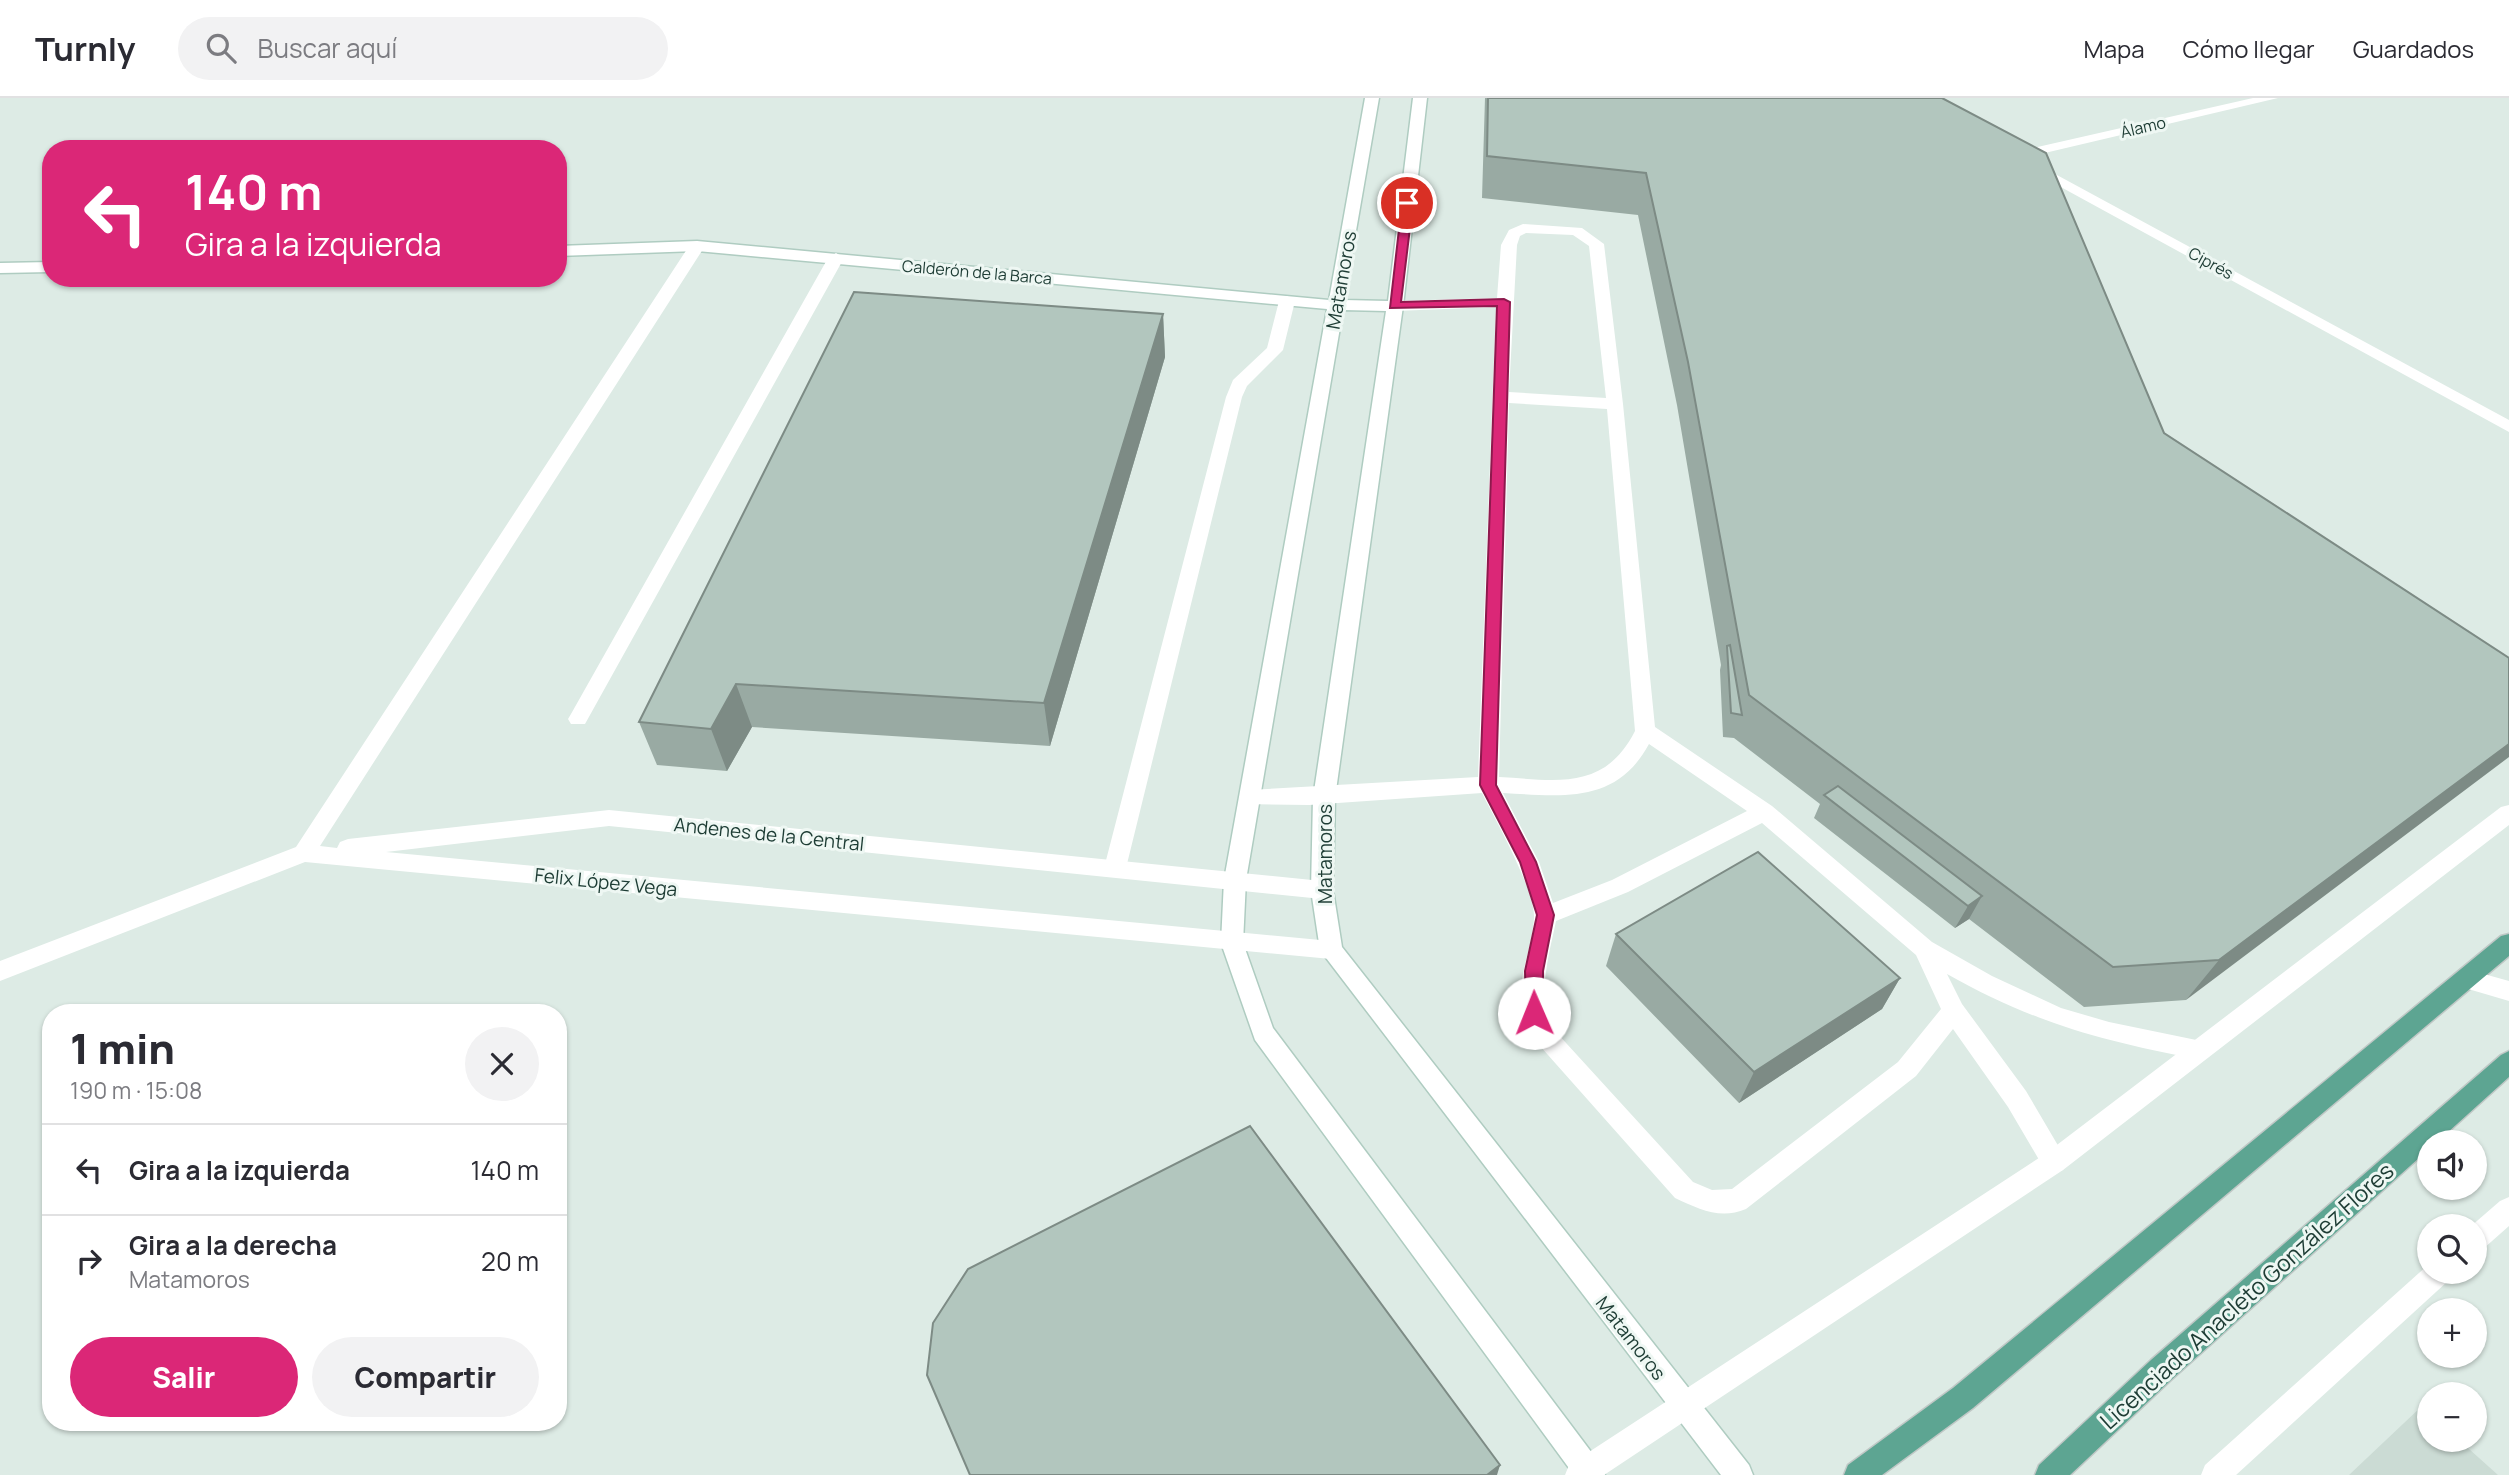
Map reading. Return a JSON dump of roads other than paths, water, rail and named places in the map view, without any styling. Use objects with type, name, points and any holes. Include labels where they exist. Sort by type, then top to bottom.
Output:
[{"type":"main road","points":[[1858,1475],[1963,1398],[2509,943]]},
{"type":"main road","name":"Licenciado Anacleto González Flores","points":[[2049,1475],[2161,1370],[2509,1062]]},
{"type":"street","name":"Matamoros","points":[[1372,98],[1235,880],[1232,943],[1263,1033],[1585,1473]]},
{"type":"street","name":"Matamoros","points":[[1420,98],[1395,306],[1324,798],[1322,890],[1331,950],[1739,1475]]},
{"type":"street","name":"Álamo","points":[[2009,152],[2271,98]]},
{"type":"street","name":"Ciprés","points":[[2009,152],[2509,427]]},
{"type":"street","points":[[1250,798],[1324,798],[1488,785],[1562,788],[1604,779],[1628,762],[1645,730],[1615,404],[1596,244],[1589,236],[1577,231],[1523,228],[1514,233],[1509,245],[1504,302],[1488,785],[1528,862],[1546,915],[1534,971],[1534,1013],[1548,1039],[1684,1190],[1711,1202],[1737,1201],[1907,1069],[1954,1011]]},
{"type":"street","name":"Calderón de la Barca","points":[[567,251],[697,246],[1337,305],[1504,302]]},
{"type":"street","points":[[304,852],[697,246]]},
{"type":"street","points":[[578,719],[836,258]]},
{"type":"street","points":[[0,268],[42,267]]},
{"type":"street","points":[[1115,868],[1234,397],[1240,384],[1275,350],[1287,301]]},
{"type":"street","points":[[1502,397],[1615,404]]},
{"type":"street","points":[[1645,730],[1764,813],[1924,949],[1984,983],[2056,1016],[2109,1032],[2197,1049]]},
{"type":"street","points":[[1546,915],[1620,886],[1764,813]]},
{"type":"street","points":[[1585,1473],[2054,1162],[2197,1049],[2509,813]]},
{"type":"street","name":"Andenes de la Central","points":[[304,852],[609,818],[1322,890]]},
{"type":"street","name":"Felix López Vega","points":[[0,971],[304,852],[1232,943],[1331,950]]},
{"type":"street","points":[[1924,949],[1954,1011],[2017,1098],[2054,1162]]},
{"type":"street","points":[[2466,979],[2509,991]]},
{"type":"street","points":[[2487,1228],[2509,1209]]},
{"type":"street","points":[[2215,1475],[2426,1284]]}]
